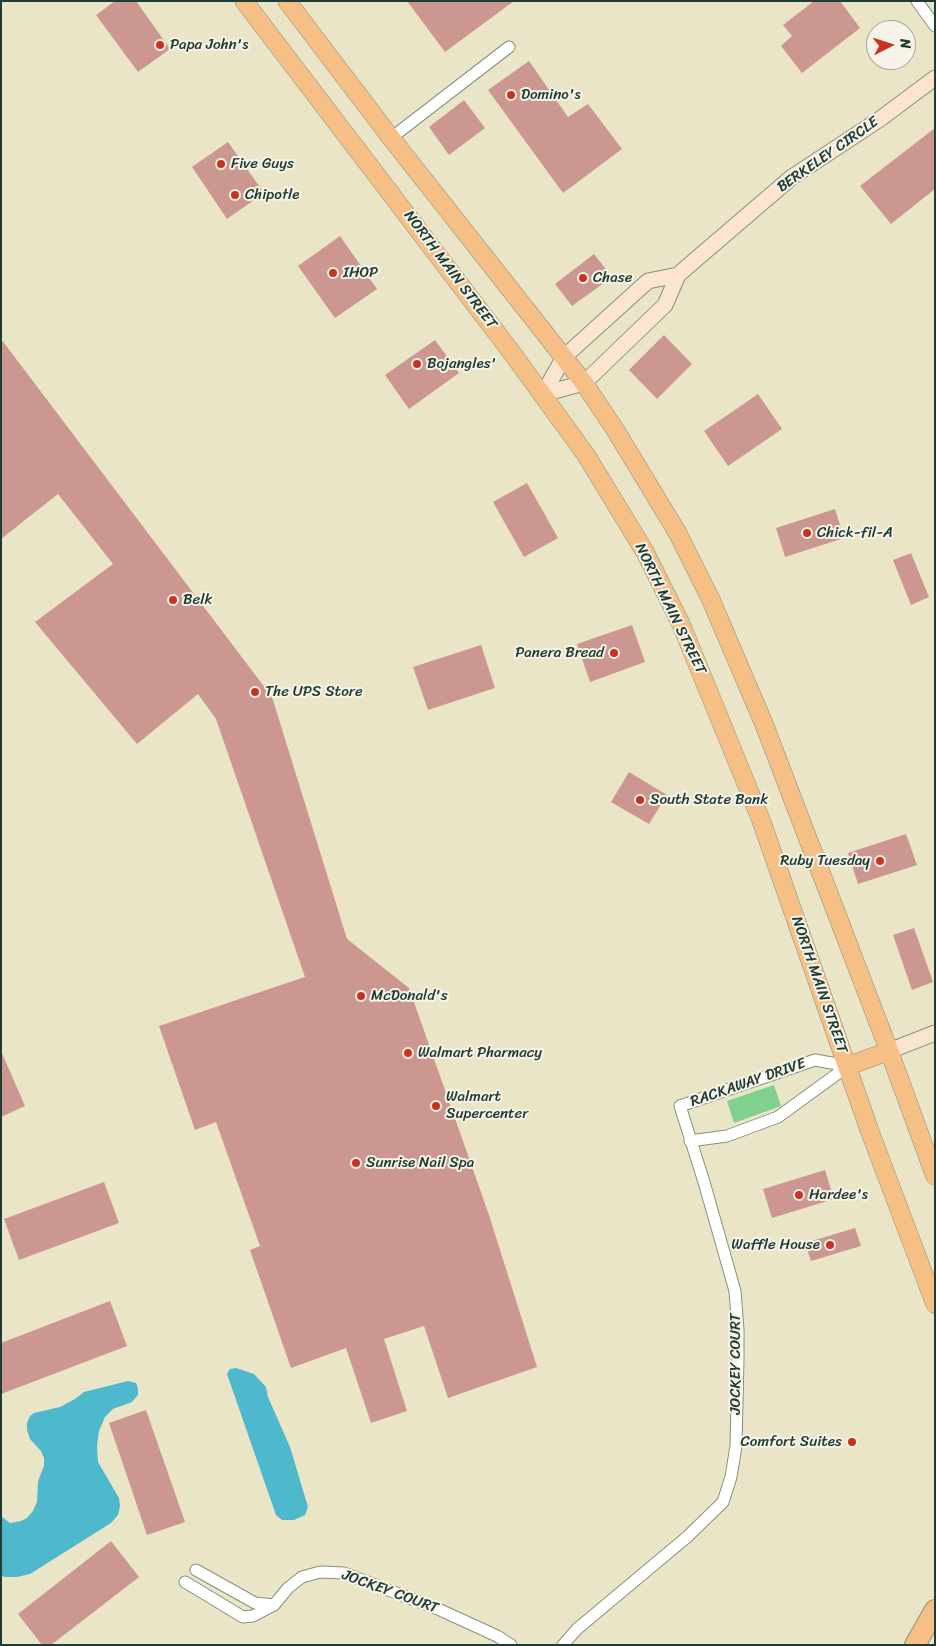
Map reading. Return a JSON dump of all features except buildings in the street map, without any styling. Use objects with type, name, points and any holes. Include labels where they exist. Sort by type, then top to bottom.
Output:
[{"type":"highway","points":[[915,1645],[935,1610]]},
{"type":"main road","name":"NORTH MAIN STREET","points":[[244,1],[542,394],[586,455],[640,544],[681,624],[761,820],[870,1132],[935,1304]]},
{"type":"main road","points":[[287,1],[391,138],[584,383],[616,431],[676,531],[711,600],[796,803],[935,1176]]},
{"type":"main road","points":[[848,1066],[889,1051]]},
{"type":"street","points":[[917,1],[935,26]]},
{"type":"street","points":[[391,138],[509,47]]},
{"type":"street","name":"BERKELEY CIRCLE","points":[[542,394],[584,383],[664,304],[678,275],[792,177],[880,119],[935,78]]},
{"type":"street","name":"BERKELEY CIRCLE","points":[[542,394],[564,357],[648,281],[678,275]]},
{"type":"street","points":[[889,1051],[935,1033]]},
{"type":"street","name":"RACKAWAY DRIVE","points":[[680,1106],[815,1060],[848,1066]]},
{"type":"street","name":"RACKAWAY DRIVE","points":[[690,1141],[726,1136],[778,1117],[848,1066]]},
{"type":"street","name":"JOCKEY COURT","points":[[562,1645],[577,1629],[687,1537],[723,1502],[731,1477],[736,1446],[738,1360],[735,1291],[680,1106]]},
{"type":"street","points":[[196,1570],[255,1603],[274,1605]]},
{"type":"street","name":"JOCKEY COURT","points":[[185,1582],[243,1617],[253,1616],[274,1605],[288,1588],[302,1577],[320,1572],[344,1573],[438,1609],[497,1636],[511,1645]]},
{"type":"green space","points":[[774,1085],[781,1106],[734,1123],[727,1101]]},
{"type":"water","points":[[236,1368],[254,1374],[266,1387],[268,1397],[290,1447],[308,1507],[305,1515],[294,1520],[282,1520],[276,1515],[227,1374],[230,1369]]},
{"type":"water","points":[[128,1381],[136,1383],[138,1395],[132,1402],[113,1409],[105,1417],[99,1431],[97,1446],[98,1462],[119,1498],[118,1515],[111,1523],[30,1574],[4,1577],[1,1575],[1,1516],[10,1523],[27,1518],[37,1502],[38,1481],[44,1466],[44,1458],[41,1451],[30,1439],[27,1430],[30,1416],[34,1413],[60,1407],[84,1392]]},
{"type":"place","name":"Papa John's","points":[[160,45]]},
{"type":"place","name":"Domino's","points":[[511,95]]},
{"type":"place","name":"Five Guys","points":[[221,164]]},
{"type":"place","name":"Chipotle","points":[[235,195]]},
{"type":"place","name":"IHOP","points":[[333,273]]},
{"type":"place","name":"Chase","points":[[583,278]]},
{"type":"place","name":"Bojangles'","points":[[417,364]]},
{"type":"place","name":"Chick-fil-A","points":[[807,533]]},
{"type":"place","name":"Belk","points":[[173,600]]},
{"type":"place","name":"Panera Bread","points":[[614,653]]},
{"type":"place","name":"The UPS Store","points":[[255,692]]},
{"type":"place","name":"South State Bank","points":[[640,800]]},
{"type":"place","name":"Ruby Tuesday","points":[[880,861]]},
{"type":"place","name":"McDonald's","points":[[361,996]]},
{"type":"place","name":"Walmart Pharmacy","points":[[408,1053]]},
{"type":"place","name":"Walmart Supercenter","points":[[436,1106]]},
{"type":"place","name":"Sunrise Nail Spa","points":[[356,1163]]},
{"type":"place","name":"Hardee's","points":[[799,1195]]},
{"type":"place","name":"Waffle House","points":[[830,1245]]},
{"type":"place","name":"Comfort Suites","points":[[852,1442]]}]
